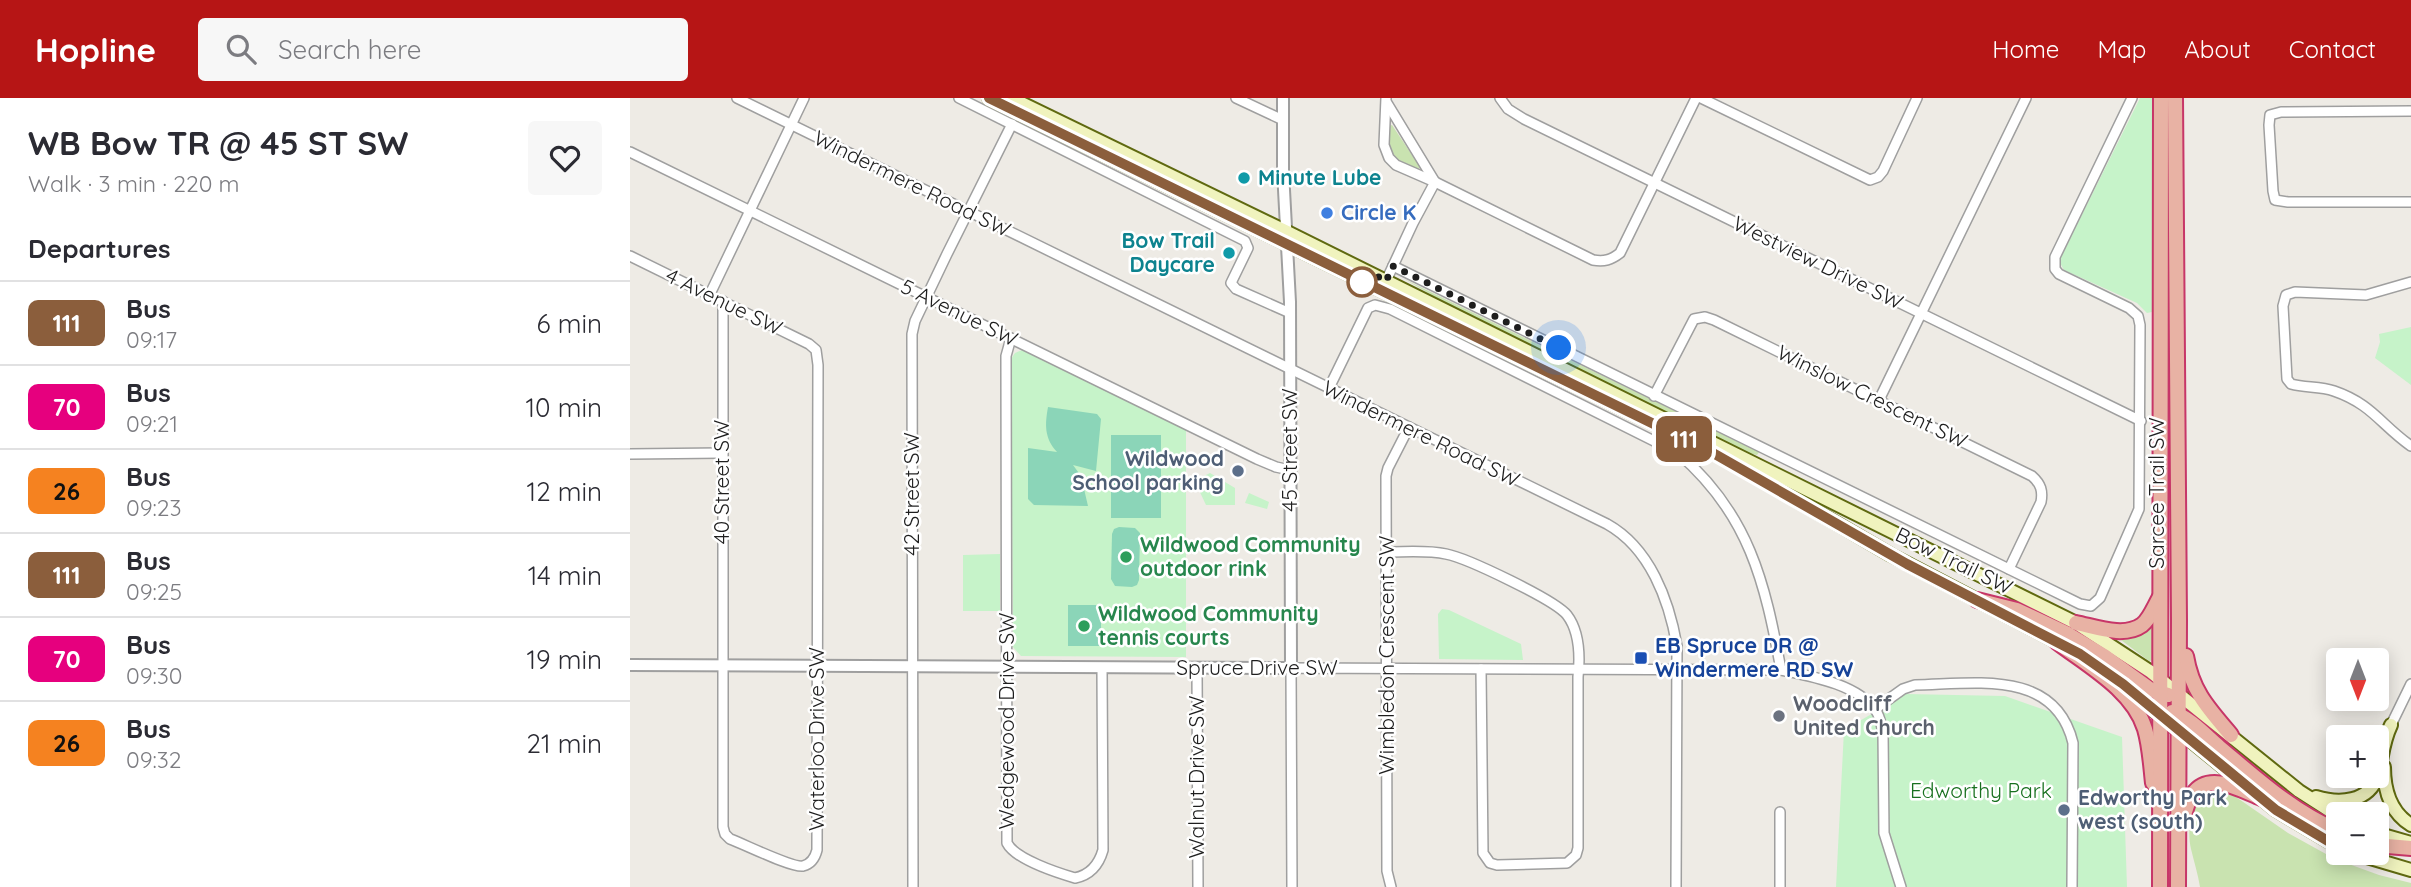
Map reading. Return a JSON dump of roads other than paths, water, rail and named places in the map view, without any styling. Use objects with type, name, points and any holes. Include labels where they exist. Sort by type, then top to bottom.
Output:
[{"type":"highway","name":"Sarcee Trail SW","points":[[2160,887],[2161,98]]},
{"type":"highway","name":"Sarcee Trail SW","points":[[2175,98],[2178,887]]},
{"type":"highway","points":[[2076,623],[2131,630],[2144,624],[2161,596]]},
{"type":"highway","points":[[1977,600],[2017,610],[2066,633],[2151,690],[2161,687],[2179,694]]},
{"type":"highway","points":[[2179,620],[2188,671],[2195,690],[2231,735]]},
{"type":"highway","points":[[2057,642],[2116,688],[2132,705],[2143,724],[2160,828]]},
{"type":"highway","points":[[2161,715],[2165,711],[2179,714],[2267,787],[2326,825]]},
{"type":"highway","points":[[2178,831],[2191,796],[2203,786],[2222,783],[2261,798]]},
{"type":"highway","points":[[2389,846],[2411,848]]},
{"type":"main road","name":"Bow Trail SW","points":[[989,98],[1718,455],[1891,555],[2057,642],[2095,664],[2261,798],[2304,829],[2326,841]]},
{"type":"main road","name":"Bow Trail SW","points":[[1019,100],[2076,623],[2161,687]]},
{"type":"main road","points":[[1825,515],[1826,507],[1836,503]]},
{"type":"main road","points":[[2179,694],[2299,791],[2326,808]]},
{"type":"main road","points":[[2299,791],[2332,801],[2345,802],[2361,796],[2377,777],[2383,742],[2391,726]]},
{"type":"main road","points":[[2391,726],[2384,762],[2385,784],[2392,805],[2411,825]]},
{"type":"main road","points":[[2389,836],[2411,842]]},
{"type":"main road","points":[[2389,864],[2411,870]]},
{"type":"street","name":"Windermere Road SW","points":[[737,98],[1606,524],[1628,538],[1650,566],[1672,621],[1677,646],[1676,887]]},
{"type":"street","points":[[710,294],[804,98]]},
{"type":"street","points":[[959,98],[1245,241],[1248,248],[1231,283],[1236,289],[1290,313]]},
{"type":"street","points":[[1236,98],[1283,120]]},
{"type":"street","name":"45 Street SW","points":[[1283,98],[1290,313],[1292,887]]},
{"type":"street","name":"Westview Drive SW","points":[[1500,98],[1508,109],[1524,119],[2141,421]]},
{"type":"street","points":[[1386,100],[1384,145],[1389,158],[1396,165],[1593,260],[1602,261],[1620,253],[1696,98]]},
{"type":"street","points":[[1701,98],[1870,180],[1883,171],[1917,98]]},
{"type":"street","points":[[1879,400],[2026,98]]},
{"type":"street","points":[[1393,266],[2080,604],[2091,606],[2100,598],[2139,509],[2140,326],[2138,316],[2129,308],[2059,274],[2054,263],[2132,98]]},
{"type":"street","points":[[1386,100],[1435,182]]},
{"type":"street","points":[[2411,111],[2281,112],[2270,115],[2269,125],[2273,191],[2276,200],[2411,202]]},
{"type":"street","name":"42 Street SW","points":[[913,887],[911,339],[914,324],[1012,124]]},
{"type":"street","name":"5 Avenue SW","points":[[630,152],[1257,459],[1290,470]]},
{"type":"street","points":[[1386,281],[1435,182]]},
{"type":"street","name":"4 Avenue SW","points":[[630,256],[809,344],[816,350]]},
{"type":"street","points":[[2411,282],[2367,295],[2295,292],[2286,295],[2283,306],[2287,379],[2291,384],[2316,386],[2349,397],[2380,417],[2411,446]]},
{"type":"street","name":"40 Street SW","points":[[722,664],[723,301]]},
{"type":"street","points":[[1329,388],[1367,308],[1375,305],[1390,309],[1678,453],[1710,482],[1731,510],[1743,534],[1766,593],[1781,670]]},
{"type":"street","name":"Winslow Crescent SW","points":[[1654,396],[1690,324],[1694,319],[1705,317],[1879,400],[2032,476],[2039,482],[2041,502],[2009,569]]},
{"type":"street","name":"Wedgewood Drive SW","points":[[1011,338],[1006,356],[1007,843],[1019,856],[1075,878],[1084,876],[1091,870],[1100,860],[1103,850],[1102,667]]},
{"type":"street","name":"Waterloo Drive SW","points":[[722,664],[723,831],[730,839],[799,866],[810,863],[817,850],[816,350]]},
{"type":"street","name":"Wimbledon Crescent SW","points":[[1391,887],[1387,871],[1387,476],[1388,468],[1409,427]]},
{"type":"street","points":[[630,454],[722,453]]},
{"type":"street","points":[[1387,552],[1454,555],[1552,603],[1568,616],[1581,654],[1578,669],[1578,848],[1576,855],[1562,864],[1497,865],[1490,863],[1482,848],[1481,669]]},
{"type":"street","name":"Spruce Drive SW","points":[[630,665],[1781,670],[1836,683],[1875,709]]},
{"type":"street","name":"Walnut Drive SW","points":[[1197,668],[1198,887]]},
{"type":"street","points":[[1901,887],[1884,833],[1883,732],[1875,709],[1903,689],[1915,685],[2008,684],[2032,691],[2053,705],[2066,722],[2073,743],[2072,887]]},
{"type":"street","points":[[2391,726],[2411,684]]},
{"type":"street","points":[[1780,812],[1780,887]]},
{"type":"place","name":"Minute Lube","points":[[1244,178]]},
{"type":"place","name":"Circle K","points":[[1327,213]]},
{"type":"place","name":"Bow Trail Daycare","points":[[1229,253]]},
{"type":"place","name":"Wildwood School parking","points":[[1238,471]]},
{"type":"place","name":"Wildwood Community outdoor rink","points":[[1126,557]]},
{"type":"place","name":"Wildwood Community tennis courts","points":[[1084,626]]},
{"type":"place","name":"EB Spruce DR @ Windermere RD SW","points":[[1641,658]]},
{"type":"place","name":"Woodcliff United Church","points":[[1779,716]]},
{"type":"place","name":"Edworthy Park west (south)","points":[[2064,810]]},
{"type":"park label","name":"Edworthy Park","points":[[1981,791]]}]
